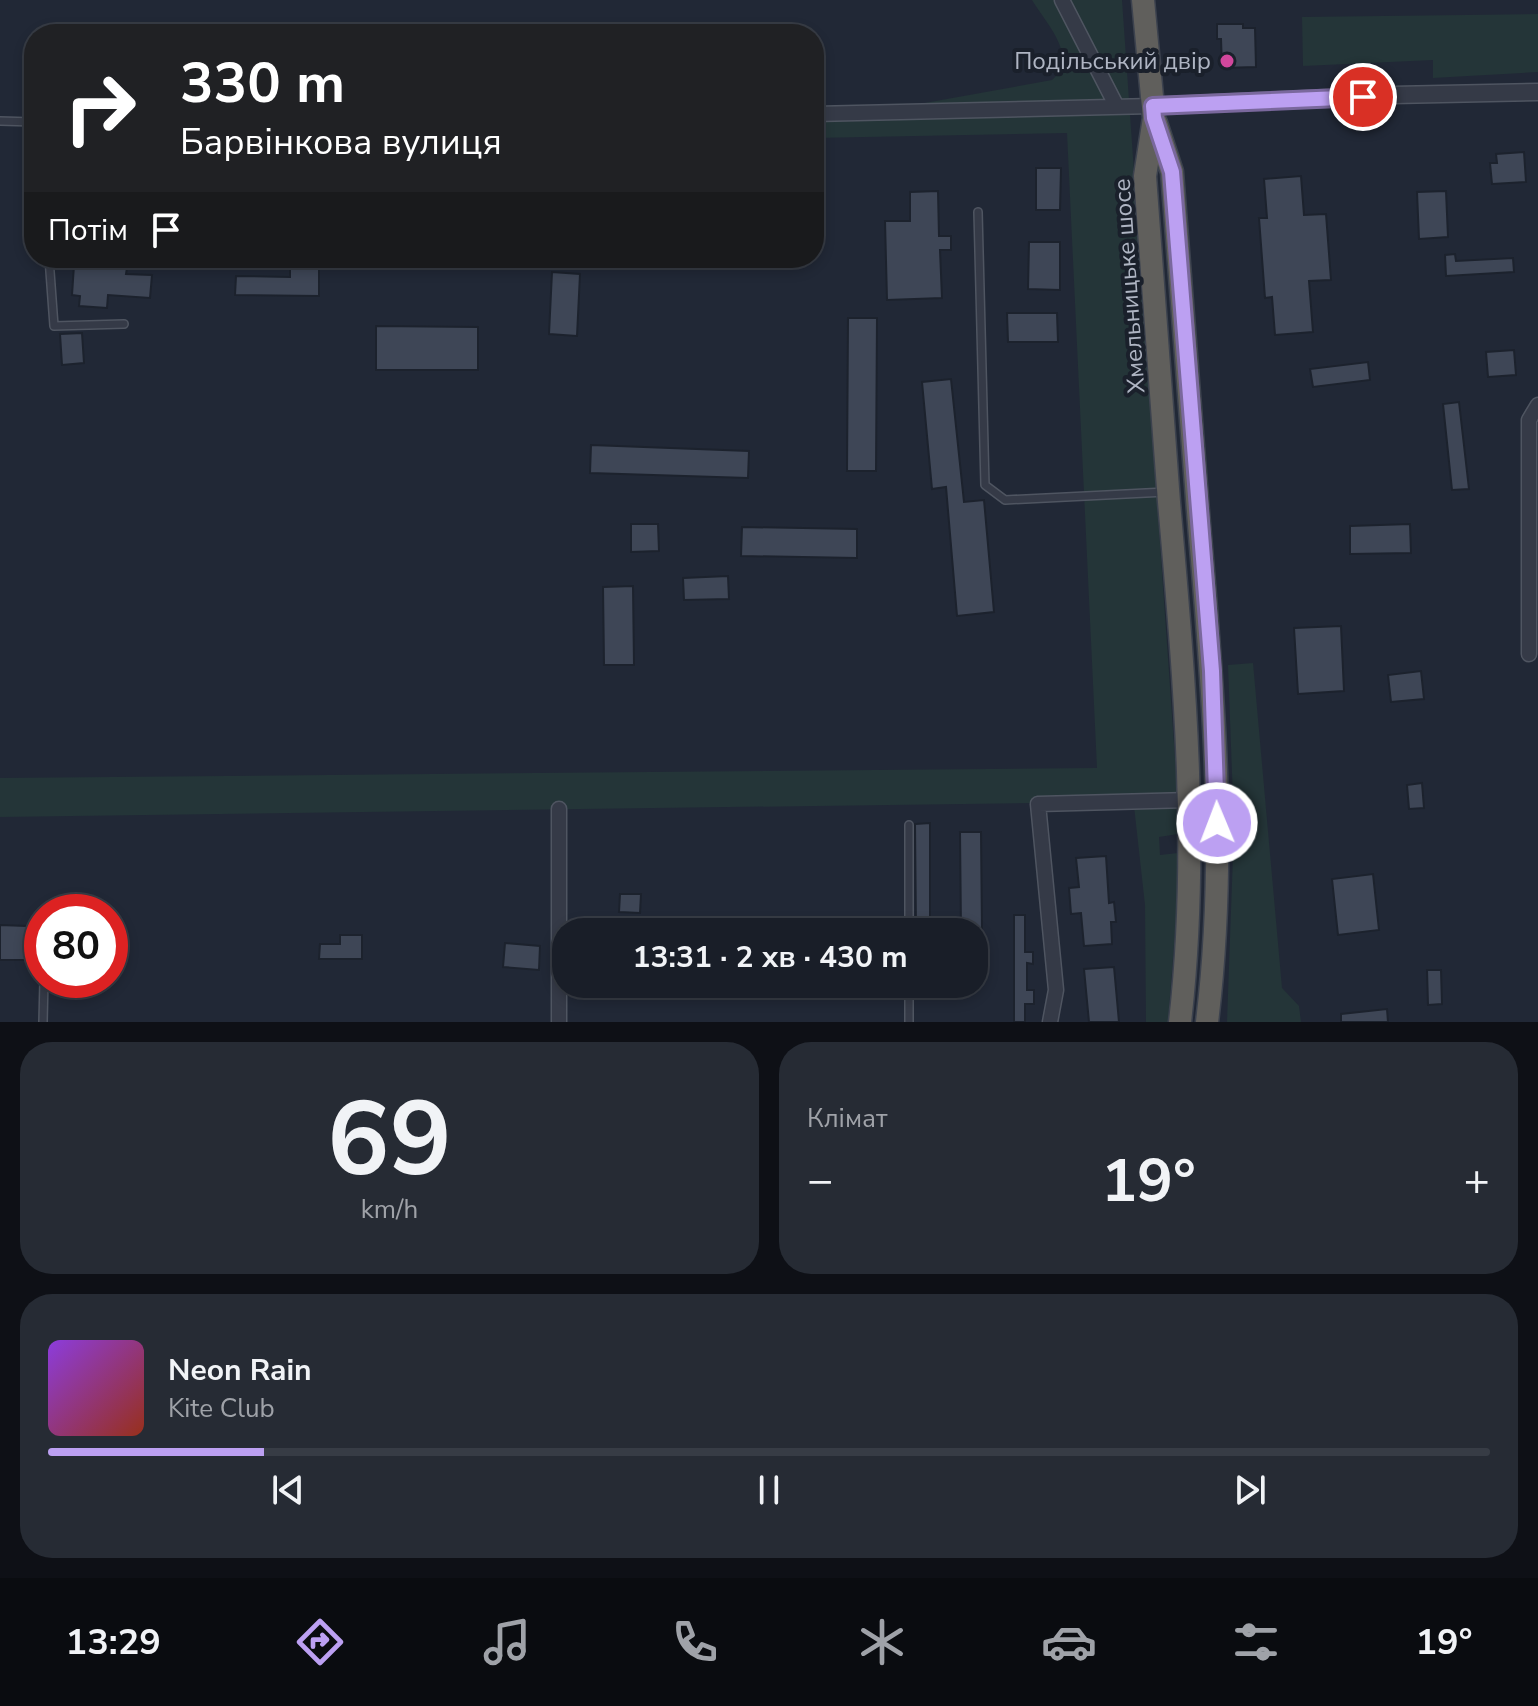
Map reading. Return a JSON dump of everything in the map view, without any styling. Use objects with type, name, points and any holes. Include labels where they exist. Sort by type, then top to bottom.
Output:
[{"type":"highway","points":[[1143,0],[1154,112]]},
{"type":"highway","name":"Хмельницьке шосе","points":[[1154,112],[1145,176],[1184,674],[1190,800],[1189,899],[1180,1022]]},
{"type":"highway","name":"Хмельницьке шосе","points":[[1154,112],[1172,172],[1212,671],[1216,900],[1207,1022]]},
{"type":"street","points":[[1062,0],[1117,107]]},
{"type":"street","points":[[824,114],[1117,107],[1154,112],[1393,95],[1538,92]]},
{"type":"street","points":[[1529,654],[1529,420],[1538,405]]},
{"type":"street","points":[[1050,1022],[1056,990],[1038,804],[1190,800]]},
{"type":"street","points":[[559,809],[559,1022]]},
{"type":"lane","points":[[0,121],[24,122]]},
{"type":"lane","points":[[978,212],[985,485],[1005,500],[1169,492]]},
{"type":"lane","points":[[50,268],[54,326],[124,324]]},
{"type":"lane","points":[[909,825],[909,918]]},
{"type":"lane","points":[[43,1022],[44,998]]},
{"type":"lane","points":[[909,998],[909,1022]]},
{"type":"shaded area","points":[[1032,0],[1122,0],[1178,801],[0,817],[0,778],[1097,768],[1067,133],[824,138],[824,114],[869,113],[1052,80],[1060,71],[1063,61],[1062,51]]},
{"type":"shaded area","points":[[1538,14],[1538,72],[1433,78],[1433,60],[1303,66],[1302,17]]},
{"type":"shaded area","points":[[1253,663],[1282,988],[1299,1006],[1301,1022],[1227,1022],[1234,827],[1228,665]]},
{"type":"shaded area","points":[[1178,805],[1178,834],[1159,837],[1160,855],[1178,853],[1178,894],[1168,1022],[1146,1022],[1145,905],[1134,806]]},
{"type":"building","points":[[1217,24],[1243,24],[1243,28],[1255,28],[1256,67],[1222,68]]},
{"type":"building","points":[[1524,152],[1526,182],[1492,184],[1490,163],[1497,163],[1496,154]]},
{"type":"building","points":[[1036,168],[1061,168],[1060,210],[1036,210]]},
{"type":"building","points":[[1301,176],[1304,215],[1326,214],[1331,280],[1309,281],[1313,332],[1275,335],[1272,297],[1265,298],[1259,218],[1267,218],[1264,179]]},
{"type":"building","points":[[938,191],[939,236],[951,236],[951,250],[940,250],[942,298],[887,300],[885,221],[910,221],[910,192]]},
{"type":"building","points":[[1446,191],[1448,237],[1419,239],[1417,192]]},
{"type":"building","points":[[1029,242],[1060,242],[1060,290],[1028,289]]},
{"type":"building","points":[[1455,254],[1456,261],[1513,258],[1514,272],[1446,276],[1445,255]]},
{"type":"building","points":[[74,268],[127,268],[126,274],[152,275],[150,298],[108,295],[107,308],[79,306],[80,296],[72,295]]},
{"type":"building","points":[[290,268],[319,268],[319,296],[235,295],[236,276],[290,277]]},
{"type":"building","points":[[552,272],[580,274],[577,336],[549,334]]},
{"type":"building","points":[[1007,313],[1057,313],[1058,342],[1008,342]]},
{"type":"building","points":[[848,318],[877,318],[876,471],[847,471]]},
{"type":"building","points":[[376,326],[478,327],[478,370],[376,370]]},
{"type":"building","points":[[82,333],[84,363],[62,365],[60,334]]},
{"type":"building","points":[[1514,350],[1516,375],[1488,377],[1486,352]]},
{"type":"building","points":[[1368,362],[1370,380],[1313,387],[1310,369]]},
{"type":"building","points":[[951,379],[964,502],[984,500],[994,612],[957,616],[946,487],[932,489],[922,382]]},
{"type":"building","points":[[1459,402],[1469,489],[1452,490],[1443,404]]},
{"type":"building","points":[[591,445],[749,451],[748,478],[590,473]]},
{"type":"building","points":[[631,524],[658,524],[659,551],[631,552]]},
{"type":"building","points":[[1410,524],[1411,553],[1350,554],[1350,526]]},
{"type":"building","points":[[742,527],[857,529],[857,558],[741,556]]},
{"type":"building","points":[[728,576],[729,599],[684,600],[683,578]]},
{"type":"building","points":[[633,586],[634,665],[604,665],[603,587]]},
{"type":"building","points":[[1341,626],[1344,691],[1298,694],[1294,628]]},
{"type":"building","points":[[1421,671],[1424,699],[1391,702],[1388,675]]},
{"type":"building","points":[[1422,783],[1424,808],[1409,809],[1407,785]]},
{"type":"building","points":[[930,823],[930,918],[916,918],[915,824]]},
{"type":"building","points":[[960,832],[981,832],[982,918],[961,918]]},
{"type":"building","points":[[1106,856],[1109,903],[1114,902],[1116,922],[1111,922],[1112,944],[1084,946],[1081,913],[1071,914],[1069,888],[1079,887],[1076,858]]},
{"type":"building","points":[[1373,874],[1379,930],[1338,935],[1332,879]]},
{"type":"building","points":[[620,894],[641,894],[640,913],[619,912]]},
{"type":"building","points":[[1014,915],[1025,915],[1025,952],[1033,952],[1033,964],[1027,963],[1027,990],[1034,990],[1034,1004],[1025,1004],[1025,1022],[1014,1022]]},
{"type":"building","points":[[0,925],[24,926],[24,960],[0,960]]},
{"type":"building","points":[[340,935],[362,935],[362,959],[319,959],[320,944],[340,944]]},
{"type":"building","points":[[505,943],[540,946],[539,970],[503,967]]},
{"type":"building","points":[[1114,967],[1119,1022],[1089,1022],[1084,969]]},
{"type":"building","points":[[1427,970],[1441,970],[1442,1004],[1428,1005]]},
{"type":"building","points":[[1387,1009],[1388,1022],[1341,1022],[1341,1014]]},
{"type":"place","name":"Подільський двір","points":[[1227,61]]},
{"type":"route","points":[[1217,823],[1212,671],[1172,172],[1153,106],[1363,97]]}]
